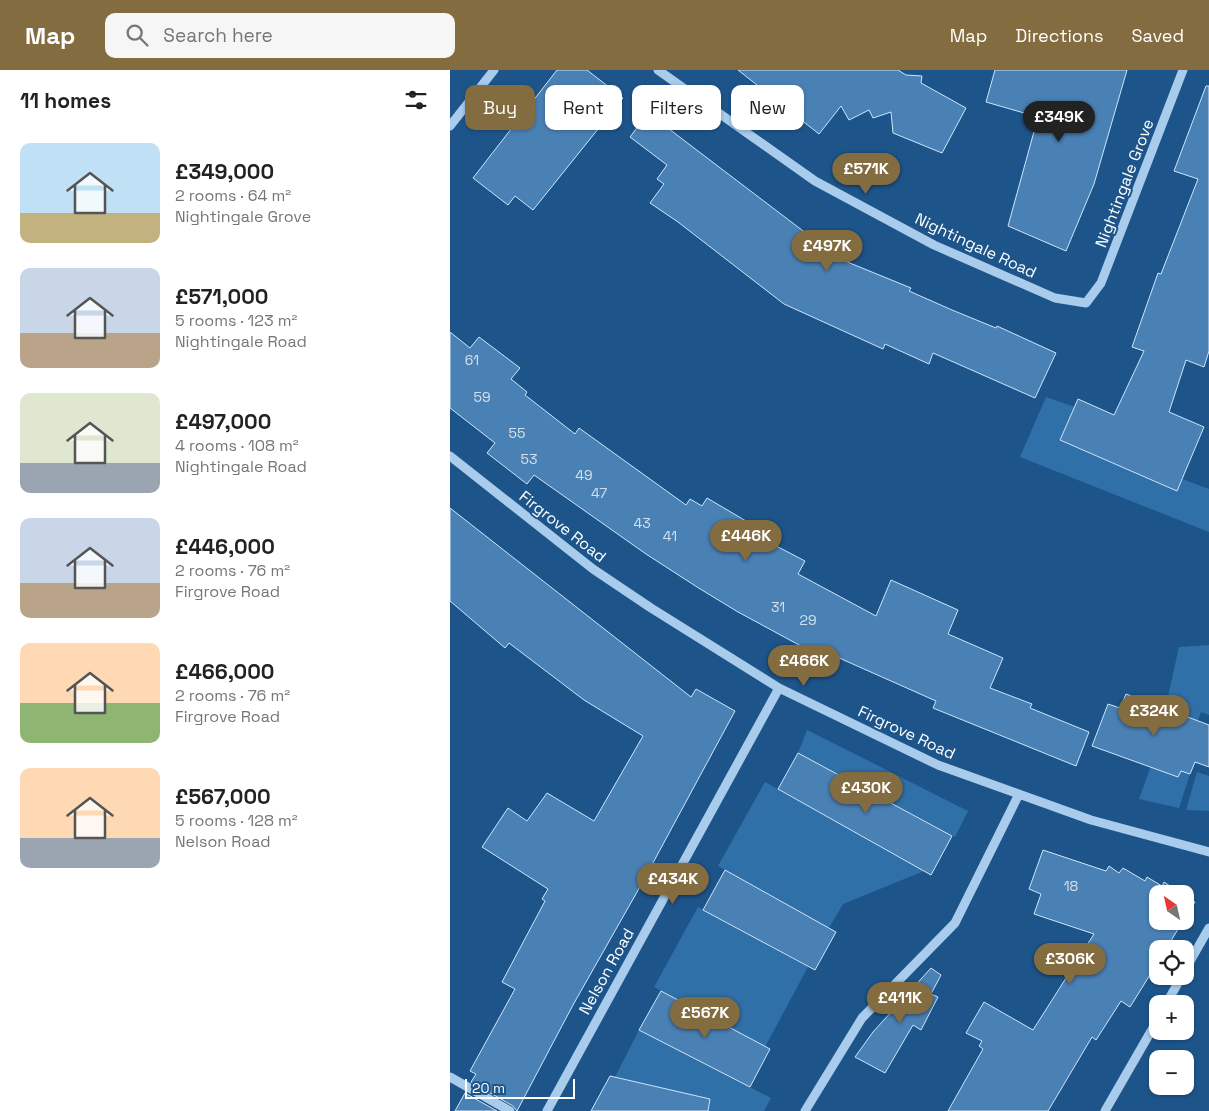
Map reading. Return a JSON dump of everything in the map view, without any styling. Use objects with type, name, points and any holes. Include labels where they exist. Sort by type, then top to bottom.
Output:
[{"type":"street","points":[[450,126],[494,70]]},
{"type":"street","name":"Nightingale Road","points":[[658,70],[815,181],[934,245],[1055,298],[1086,303]]},
{"type":"street","name":"Nightingale Grove","points":[[1086,303],[1101,284],[1184,70]]},
{"type":"street","name":"Firgrove Road","points":[[450,456],[593,569],[651,608],[780,688],[938,765],[1091,820],[1209,852]]},
{"type":"street","name":"Nelson Road","points":[[547,1111],[780,688]]},
{"type":"street","points":[[805,1111],[862,1018],[955,923],[1019,794]]},
{"type":"street","points":[[1194,954],[1209,928]]},
{"type":"street","points":[[1105,1111],[1149,1035]]},
{"type":"street","points":[[450,1077],[510,1111]]},
{"type":"shaded area","points":[[1046,397],[1075,407],[1060,440],[1177,491],[1182,479],[1209,489],[1209,532],[1020,457]]},
{"type":"shaded area","points":[[1209,645],[1209,715],[1201,712],[1194,731],[1163,719],[1179,647]]},
{"type":"shaded area","points":[[807,730],[968,811],[955,837],[798,753]]},
{"type":"shaded area","points":[[1151,766],[1178,777],[1181,771],[1190,774],[1179,808],[1139,799]]},
{"type":"shaded area","points":[[1197,772],[1209,776],[1209,811],[1186,810]]},
{"type":"shaded area","points":[[765,782],[924,871],[843,904],[829,928],[725,870],[718,866]]},
{"type":"shaded area","points":[[698,907],[808,967],[765,1047],[654,987]]},
{"type":"shaded area","points":[[639,1030],[771,1098],[764,1111],[680,1111],[615,1077]]},
{"type":"building","points":[[557,70],[587,70],[606,85],[545,85]]},
{"type":"building","points":[[738,70],[898,70],[906,75],[922,76],[921,83],[966,108],[942,153],[893,133],[891,112],[873,118],[869,110],[849,120],[841,106],[819,134],[804,122],[804,85],[757,85]]},
{"type":"building","points":[[995,70],[1127,70],[1094,184],[1066,251],[1008,226],[1038,117],[986,102]]},
{"type":"building","points":[[545,85],[545,130],[597,130],[533,210],[515,196],[508,205],[473,178],[510,130],[535,130],[535,98]]},
{"type":"building","points":[[1206,86],[1209,86],[1209,351],[1204,367],[1186,360],[1169,412],[1204,427],[1177,491],[1060,440],[1078,399],[1114,415],[1144,351],[1132,347],[1158,273],[1161,274],[1198,179],[1174,171]]},
{"type":"building","points":[[635,130],[670,130],[840,259],[911,288],[909,291],[952,310],[996,328],[997,326],[1056,353],[1035,398],[933,353],[929,364],[885,344],[883,349],[784,304],[678,222],[650,203],[664,184],[657,179],[667,165],[630,137]]},
{"type":"building","points":[[450,332],[470,348],[479,337],[520,368],[511,379],[527,392],[525,395],[575,434],[579,428],[686,505],[690,499],[702,506],[707,498],[763,531],[759,537],[805,561],[798,574],[876,616],[891,580],[958,610],[948,634],[1003,658],[990,688],[1032,704],[1030,708],[1089,732],[1076,766],[933,708],[936,701],[828,653],[825,659],[738,612],[697,587],[646,554],[534,475],[527,484],[487,453],[495,443],[450,408]]},
{"type":"building","points":[[450,508],[691,697],[696,689],[735,711],[641,885],[573,1005],[517,1111],[513,1106],[471,1082],[476,1074],[470,1071],[515,989],[502,982],[545,901],[542,899],[548,889],[482,847],[508,808],[527,821],[547,793],[594,821],[643,736],[584,700],[509,643],[505,648],[450,601]]},
{"type":"building","points":[[1126,694],[1209,725],[1209,767],[1195,762],[1190,774],[1181,771],[1178,777],[1092,746],[1108,704],[1120,708]]},
{"type":"building","points":[[798,753],[952,836],[931,875],[778,789]]},
{"type":"building","points":[[1043,850],[1106,871],[1109,866],[1119,873],[1123,868],[1145,881],[1147,877],[1160,885],[1149,885],[1149,930],[1178,930],[1171,940],[1149,940],[1149,976],[1130,1007],[1121,1001],[1096,1040],[1092,1037],[1048,1111],[948,1111],[983,1049],[979,1046],[982,1041],[966,1033],[984,1002],[1033,1030],[1094,934],[1034,914],[1041,894],[1029,889]]},
{"type":"building","points":[[725,870],[836,932],[815,970],[703,910]]},
{"type":"building","points":[[931,968],[941,975],[931,994],[938,997],[921,1030],[913,1025],[885,1073],[855,1057],[873,1032]]},
{"type":"building","points":[[661,991],[770,1049],[750,1087],[639,1030]]},
{"type":"building","points":[[610,1076],[710,1099],[708,1111],[591,1111]]},
{"type":"building","points":[[465,1093],[497,1111],[455,1111]]}]
